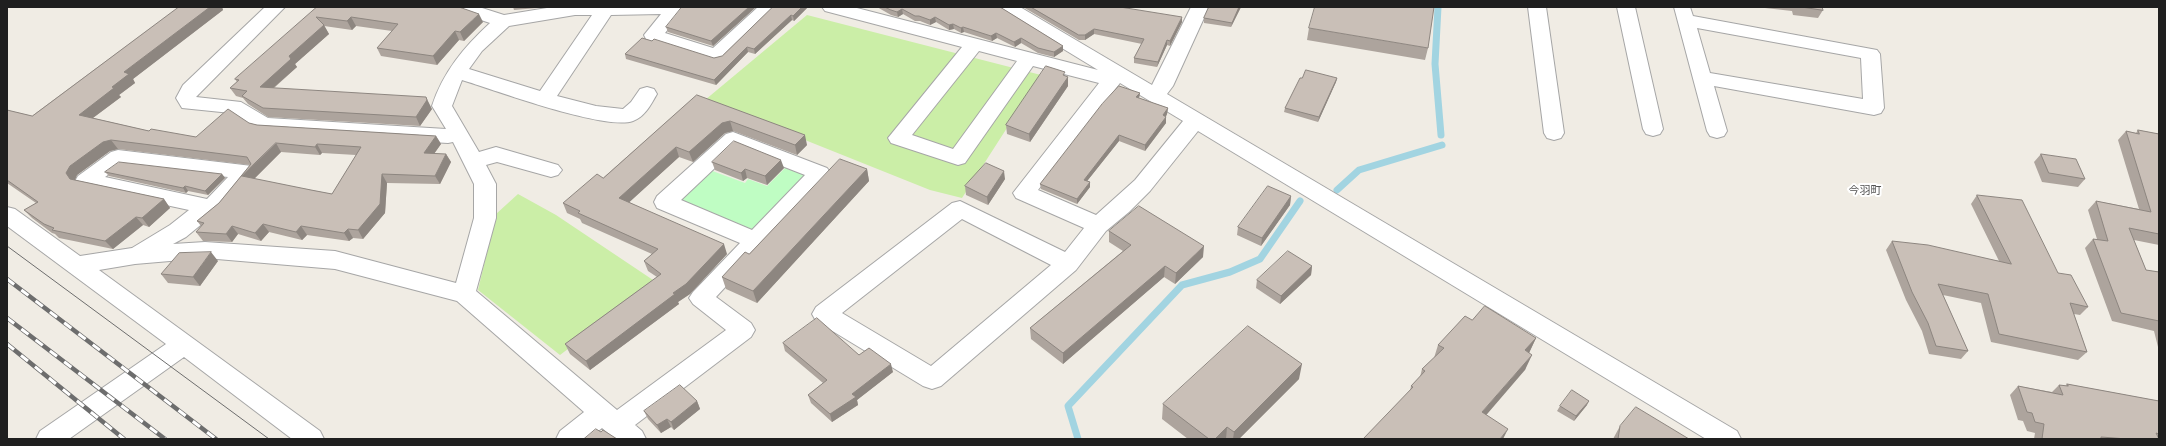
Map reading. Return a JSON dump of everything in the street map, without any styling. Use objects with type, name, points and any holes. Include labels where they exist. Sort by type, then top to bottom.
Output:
[{"type":"street","points":[[276,7],[190,90],[186,98],[189,102],[234,107],[243,111],[263,125],[448,136],[459,133]]},
{"type":"street","points":[[460,7],[503,21]]},
{"type":"street","points":[[464,294],[485,218],[485,184],[459,133],[442,106],[448,87],[475,47],[503,21],[550,10],[606,8],[653,9],[672,7]]},
{"type":"street","points":[[677,7],[653,35],[716,56],[769,7]]},
{"type":"street","points":[[831,7],[1028,58],[1114,76]]},
{"type":"street","points":[[1007,7],[1114,76],[1154,94],[1728,439]]},
{"type":"street","points":[[1154,94],[1163,86],[1200,7]]},
{"type":"street","points":[[1537,7],[1554,133]]},
{"type":"street","points":[[1626,7],[1653,129]]},
{"type":"street","points":[[544,98],[606,8]]},
{"type":"street","points":[[1702,78],[1874,108],[1870,54],[1683,14],[1717,131]]},
{"type":"street","points":[[975,44],[898,138],[958,158],[1028,58]]},
{"type":"street","points":[[457,72],[544,98],[617,117],[632,113],[647,94]]},
{"type":"street","points":[[1098,225],[1024,193],[1114,76]]},
{"type":"street","points":[[1068,264],[960,209],[824,314],[932,379],[1068,264],[1098,225],[1126,205],[1156,171],[1186,128],[1197,120]]},
{"type":"street","points":[[569,439],[617,426],[743,330],[701,298],[756,241],[820,173],[733,139],[665,202],[756,241]]},
{"type":"street","points":[[474,162],[496,154],[551,170]]},
{"type":"street","points":[[135,256],[178,231],[201,212],[216,204],[245,171],[118,157],[86,181],[199,204],[201,212]]},
{"type":"street","points":[[7,214],[311,439]]},
{"type":"street","points":[[77,265],[135,256],[205,250],[335,260],[464,294],[617,426]]},
{"type":"street","points":[[49,439],[184,344]]},
{"type":"green space","points":[[807,15],[1041,75],[962,198],[930,190],[705,100]]},
{"type":"green space","points":[[787,166],[805,173],[806,180],[757,229],[749,230],[680,202],[679,195],[707,169],[745,183],[748,179],[767,186]]},
{"type":"green space","points":[[518,194],[556,215],[656,282],[560,355],[478,290],[496,214]]},
{"type":"building","points":[[179,7],[210,7],[124,72],[129,74],[112,87],[114,88],[79,115],[149,131],[151,129],[196,137],[228,109],[249,123],[257,125],[436,136],[424,153],[446,154],[435,176],[382,174],[380,204],[358,230],[348,229],[344,233],[301,226],[296,232],[263,224],[255,233],[232,226],[226,234],[196,232],[204,223],[197,221],[219,203],[251,164],[247,157],[111,140],[103,142],[70,166],[66,173],[70,179],[164,199],[142,218],[136,217],[105,241],[52,230],[54,228],[44,224],[24,210],[38,202],[7,180],[7,110],[32,116]],"holes":[[[276,143],[315,147],[317,144],[361,147],[332,194],[242,176]]]},
{"type":"building","points":[[317,7],[459,7],[479,14],[460,32],[455,31],[433,56],[377,48],[398,24],[351,17],[347,21],[316,17],[324,25],[289,56],[291,59],[260,87],[426,97],[427,100],[416,117],[263,108],[242,96],[247,91],[230,88],[239,80],[235,79]]},
{"type":"building","points":[[682,7],[749,7],[711,41],[666,27]]},
{"type":"building","points":[[773,7],[802,7],[793,16],[791,15],[754,49],[747,47],[714,80],[625,54],[642,38],[652,41],[654,39],[714,58],[722,56]]},
{"type":"building","points":[[885,7],[1000,7],[1063,46],[1054,52],[1038,48],[1021,38],[1014,42],[996,33],[991,36],[963,27],[961,28],[953,24],[949,25],[935,17],[930,20],[915,16],[902,9],[897,12]]},
{"type":"building","points":[[1031,7],[1120,7],[1182,17],[1170,41],[1167,40],[1158,62],[1134,58],[1144,39],[1094,29],[1085,35],[1079,35]]},
{"type":"building","points":[[1209,7],[1239,7],[1232,23],[1204,18]]},
{"type":"building","points":[[1315,7],[1434,7],[1428,48],[1309,28]]},
{"type":"building","points":[[1802,7],[1822,7],[1823,10]]},
{"type":"building","points":[[1046,66],[1065,72],[1063,75],[1068,77],[1029,134],[1006,125]]},
{"type":"building","points":[[1306,70],[1337,78],[1319,117],[1285,108],[1300,78],[1302,78]]},
{"type":"building","points":[[1119,86],[1140,93],[1136,97],[1168,108],[1163,115],[1166,117],[1145,145],[1119,135],[1084,180],[1090,182],[1077,199],[1040,184],[1102,104]]},
{"type":"building","points":[[697,95],[805,135],[795,145],[730,121],[722,123],[689,152],[676,147],[619,198],[724,244],[686,284],[673,293],[675,294],[586,361],[565,344],[661,274],[644,261],[658,249],[578,213],[580,211],[563,203],[597,174],[603,178]]},
{"type":"building","points":[[2138,130],[2159,134],[2159,234],[2129,228],[2146,270],[2159,272],[2159,321],[2121,313],[2093,239],[2108,241],[2096,201],[2151,212],[2126,131],[2139,134]]},
{"type":"building","points":[[734,141],[781,160],[765,176],[745,169],[741,173],[712,162]]},
{"type":"building","points":[[2041,154],[2076,159],[2085,179],[2049,173]]},
{"type":"building","points":[[840,159],[867,169],[753,291],[722,277],[745,252],[749,254]]},
{"type":"building","points":[[119,162],[222,174],[205,191],[105,172]]},
{"type":"building","points":[[986,163],[1004,171],[987,197],[965,186]]},
{"type":"building","points":[[1268,186],[1291,196],[1262,238],[1238,227]]},
{"type":"building","points":[[1977,195],[2022,200],[2058,273],[2071,275],[2088,307],[2070,303],[2087,352],[1999,334],[1988,294],[1938,284],[1968,351],[1936,346],[1928,323],[1912,292],[1892,241],[1928,245],[2011,264]]},
{"type":"building","points":[[1139,206],[1204,246],[1176,273],[1165,266],[1063,353],[1030,328],[1131,245],[1109,231]]},
{"type":"building","points":[[1288,251],[1312,266],[1281,296],[1257,280]]},
{"type":"building","points":[[211,252],[193,277],[161,274],[179,253]]},
{"type":"building","points":[[1485,306],[1536,338],[1525,350],[1532,355],[1482,412],[1508,429],[1500,439],[1363,439],[1413,387],[1411,386],[1425,371],[1422,369],[1444,348],[1438,345],[1465,316],[1472,320]]},
{"type":"building","points":[[817,318],[859,355],[869,348],[891,364],[852,394],[856,397],[830,414],[808,395],[827,380],[783,343]]},
{"type":"building","points":[[1248,326],[1302,364],[1234,432],[1227,427],[1215,439],[1209,439],[1163,404]]},
{"type":"building","points":[[2067,384],[2159,401],[2159,434],[2156,433],[2159,439],[2101,437],[2101,439],[2042,439],[2044,424],[2035,422],[2032,413],[2027,412],[2018,386],[2063,395],[2059,385],[2068,386]]},
{"type":"building","points":[[680,385],[697,401],[671,422],[667,419],[657,425],[644,411]]},
{"type":"building","points":[[1572,390],[1589,401],[1576,416],[1560,406]]},
{"type":"building","points":[[1636,407],[1689,439],[1618,439],[1620,426]]},
{"type":"building","points":[[596,429],[601,432],[603,430],[617,439],[584,439]]},
{"type":"waterway","points":[[1438,7],[1435,64],[1441,135]]},
{"type":"waterway","points":[[1337,190],[1359,170],[1442,145]]},
{"type":"waterway","points":[[1078,439],[1068,406],[1182,285],[1230,272],[1260,259],[1300,201]]},
{"type":"tram line","points":[[7,246],[269,439]]},
{"type":"railway","points":[[7,279],[216,439]]},
{"type":"railway","points":[[7,318],[165,439]]},
{"type":"railway","points":[[7,344],[124,439]]},
{"type":"district","name":"今羽町","points":[[1865,191]]}]
